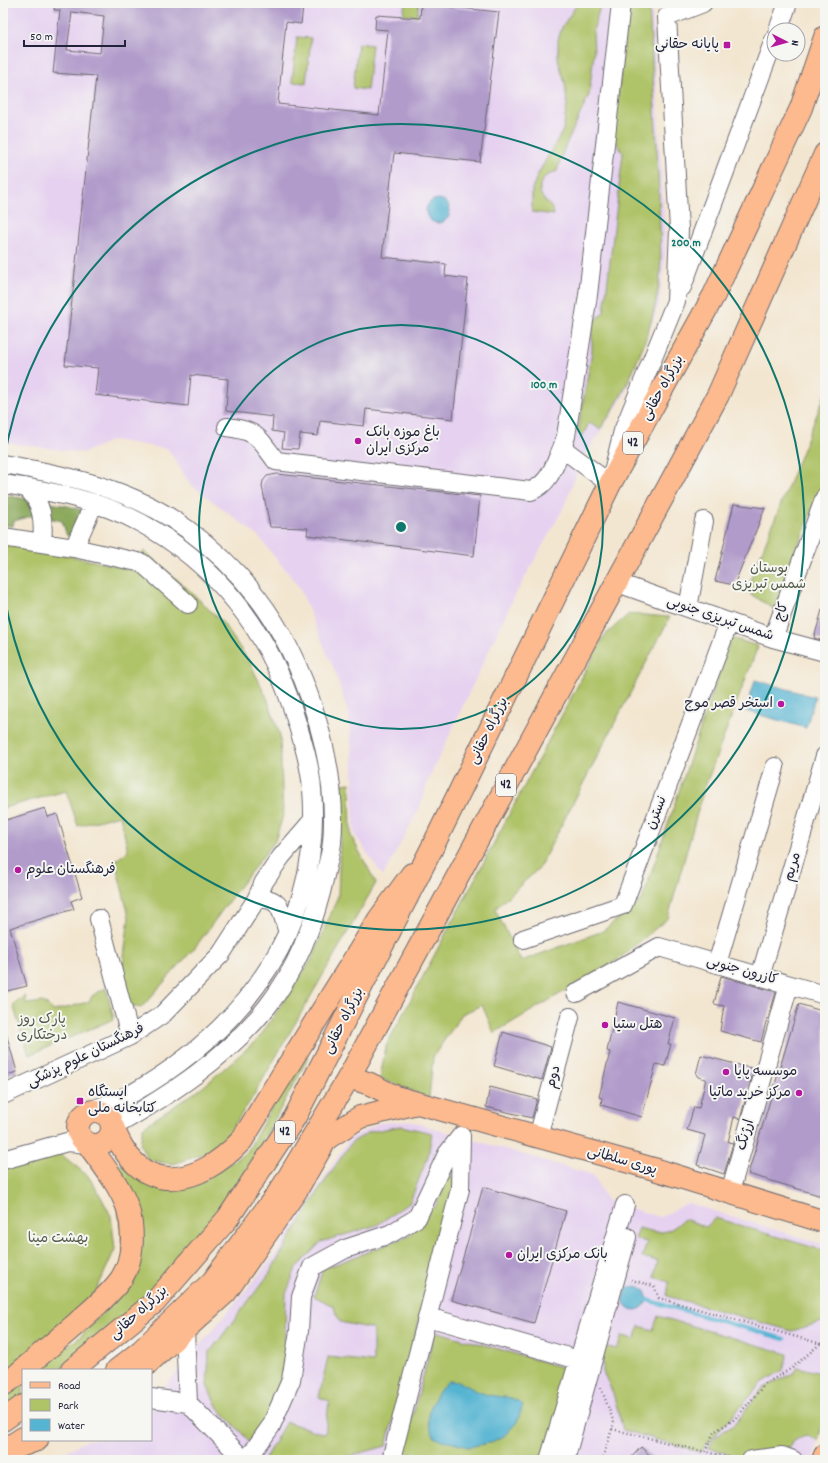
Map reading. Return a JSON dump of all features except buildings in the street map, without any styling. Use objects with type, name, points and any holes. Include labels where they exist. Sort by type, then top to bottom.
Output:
[{"type":"main road","name":"بزرگراه حقانی","points":[[73,1369],[155,1302],[228,1218],[295,1117],[433,846],[610,484],[714,295],[801,108],[825,37]]},
{"type":"main road","name":"بزرگراه حقانی","points":[[118,1369],[142,1350],[213,1281],[282,1188],[349,1077],[615,582],[718,395],[825,154]]},
{"type":"main road","points":[[24,1369],[104,1299],[121,1279],[128,1264],[132,1249],[132,1235],[128,1208],[120,1190],[88,1144],[80,1136],[78,1131],[80,1120],[87,1112],[104,1112],[111,1121],[118,1141],[130,1158],[148,1174],[171,1178],[197,1174],[219,1162],[242,1140],[378,919],[433,846]]},
{"type":"main road","name":"پوری سلطانی","points":[[349,1077],[370,1084],[396,1097],[730,1192],[825,1222]]},
{"type":"main road","points":[[141,1369],[226,1292],[296,1191],[326,1139],[360,1117],[418,1103]]},
{"type":"main road","points":[[88,1144],[100,1145],[105,1142],[110,1138],[112,1127]]},
{"type":"main road","points":[[3,1385],[22,1371]]},
{"type":"main road","points":[[3,1420],[22,1407]]},
{"type":"main road","points":[[3,1452],[22,1439]]},
{"type":"main road","points":[[3,1452],[34,1441]]},
{"type":"main road","points":[[824,1460],[825,1455]]},
{"type":"street","points":[[227,427],[247,429],[257,436],[276,461],[531,491],[539,488],[548,480],[566,436],[588,295],[621,3]]},
{"type":"street","points":[[676,301],[678,229],[667,17],[703,3]]},
{"type":"street","points":[[781,22],[788,3]]},
{"type":"street","points":[[562,448],[610,484],[623,431],[676,301],[766,61]]},
{"type":"street","points":[[3,464],[40,470],[100,485],[149,505],[186,528],[225,560],[258,597],[284,638],[308,693],[320,732],[331,786],[332,844],[321,897],[301,952],[267,1006],[232,1044],[192,1079],[112,1127]]},
{"type":"street","points":[[3,484],[25,487],[94,503],[140,522],[174,544],[211,574],[242,609],[268,647],[288,694],[302,737],[312,788],[313,842],[302,891],[284,943],[252,994],[219,1031],[180,1064],[131,1095],[87,1112]]},
{"type":"street","points":[[25,487],[33,493],[44,521],[42,543]]},
{"type":"street","name":"کاج","points":[[773,638],[825,496]]},
{"type":"street","points":[[74,548],[94,503]]},
{"type":"street","points":[[688,608],[704,521]]},
{"type":"street","points":[[3,537],[74,548],[142,563],[188,604]]},
{"type":"street","name":"شمس تبریزی جنوبی","points":[[615,582],[773,638],[825,652]]},
{"type":"street","name":"نسترن","points":[[523,939],[623,905],[729,622]]},
{"type":"street","name":"مریم","points":[[760,977],[825,756]]},
{"type":"street","points":[[717,964],[775,767]]},
{"type":"street","name":"فرهنگستان علوم پزشکی","points":[[3,1095],[130,1036],[163,1014],[183,996],[221,954],[256,900],[264,882],[280,857],[312,821]]},
{"type":"street","points":[[256,900],[266,898],[272,900],[278,906],[282,912],[288,933]]},
{"type":"street","points":[[99,919],[130,1036]]},
{"type":"street","name":"کازرون جنوبی","points":[[576,993],[659,947],[825,995]]},
{"type":"street","name":"ارژنگ","points":[[730,1192],[789,985]]},
{"type":"street","name":"دوم","points":[[538,1137],[570,1017]]},
{"type":"street","points":[[247,1460],[272,1426],[291,1380],[299,1331],[301,1297],[312,1267],[345,1249],[390,1234],[417,1218],[447,1154],[461,1136],[460,1189],[391,1460]]},
{"type":"street","points":[[3,1160],[67,1142],[88,1144]]},
{"type":"street","points":[[566,1460],[586,1362],[629,1208],[617,1276],[597,1323]]},
{"type":"street","points":[[428,1317],[586,1362]]},
{"type":"street","points":[[185,1329],[188,1403]]},
{"type":"street","points":[[549,1460],[586,1362]]},
{"type":"street","points":[[152,1398],[188,1403],[244,1460]]},
{"type":"street","points":[[751,1460],[782,1456],[793,1460]]},
{"type":"path","points":[[617,1276],[654,1286],[659,1298],[825,1345]]},
{"type":"path","points":[[705,1452],[714,1432],[735,1419],[765,1384],[792,1368],[820,1343]]},
{"type":"path","points":[[586,1362],[614,1423],[602,1460]]},
{"type":"path","points":[[612,1429],[739,1460]]},
{"type":"shaded area","name":"باغ موزه بانک مرکزی ایران","points":[[3,3],[652,3],[666,249],[659,305],[625,394],[582,460],[563,509],[513,599],[427,783],[421,805],[383,876],[354,834],[353,767],[349,715],[335,672],[299,587],[258,536],[190,484],[168,449],[113,440],[83,453],[3,442]]},
{"type":"shaded area","points":[[410,1121],[593,1175],[607,1201],[660,1217],[688,1203],[825,1245],[825,1357],[821,1373],[825,1380],[825,1414],[813,1460],[50,1460],[86,1441],[152,1441],[152,1402],[273,1258],[349,1139],[379,1123]]},
{"type":"green space","points":[[405,3],[419,3],[417,16],[403,15]]},
{"type":"green space","points":[[578,3],[601,3],[593,31],[594,53],[589,95],[564,149],[557,171],[546,176],[540,184],[541,195],[551,206],[554,215],[532,212],[532,189],[538,174],[563,130],[567,105],[565,83],[558,60],[558,40],[562,27]]},
{"type":"green space","points":[[628,3],[649,3],[661,246],[661,265],[658,293],[647,334],[621,396],[600,429],[589,423],[583,435],[580,435],[578,430],[592,351],[592,323],[604,312],[623,153],[613,138]]},
{"type":"green space","points":[[297,37],[311,38],[306,83],[292,82]]},
{"type":"green space","points":[[358,43],[372,45],[367,90],[353,88]]},
{"type":"green space","name":"بوستان شمس تبریزی","points":[[825,394],[825,476],[774,609],[746,591]]},
{"type":"green space","points":[[3,495],[68,506],[82,510],[74,534],[67,536],[62,521],[35,515],[14,521],[13,526],[3,525]]},
{"type":"green space","points":[[3,544],[130,569],[144,551],[189,590],[223,623],[249,661],[267,698],[280,735],[283,816],[275,841],[236,891],[197,945],[141,1008],[129,1005],[121,980],[129,917],[115,861],[128,851],[120,815],[78,826],[66,791],[3,808]]},
{"type":"green space","points":[[629,614],[670,617],[539,868],[495,909],[521,961],[603,931],[642,900],[731,638],[758,646],[703,792],[668,918],[619,959],[494,1033],[482,1005],[462,1014],[433,1057],[429,1098],[380,1078],[386,1046],[604,636]]},
{"type":"green space","points":[[350,783],[351,836],[376,883],[251,1100],[218,1149],[173,1164],[148,1160],[140,1144],[143,1127],[203,1087],[259,1038],[312,959],[338,896],[342,784]]},
{"type":"green space","name":"پارک روز درختکاری","points":[[106,988],[114,1019],[29,1055],[13,1005],[25,996],[26,1004],[43,1002],[54,1011],[88,1002],[93,995]]},
{"type":"green space","points":[[303,1050],[309,1057],[240,1182],[209,1229],[129,1313],[59,1369],[37,1369],[80,1337],[128,1286],[112,1159],[153,1184],[197,1185],[247,1152]]},
{"type":"green space","points":[[401,1126],[432,1133],[428,1156],[410,1202],[377,1225],[321,1242],[296,1268],[286,1294],[284,1370],[271,1412],[249,1441],[218,1408],[207,1386],[209,1353],[269,1274],[317,1193],[351,1143],[369,1132]]},
{"type":"green space","name":"بهشت مينا","points":[[58,1152],[88,1176],[100,1195],[111,1216],[115,1249],[94,1296],[3,1377],[3,1167]]},
{"type":"green space","points":[[448,1172],[456,1179],[386,1446],[335,1460],[271,1460],[265,1458],[286,1422],[325,1434],[329,1401],[319,1397],[328,1357],[373,1362],[373,1329],[340,1322],[333,1306],[314,1296],[323,1269],[409,1236],[422,1221],[429,1206],[435,1208]]},
{"type":"green space","points":[[715,1218],[825,1251],[825,1321],[792,1331],[667,1296],[669,1282],[654,1277],[658,1261],[642,1257],[647,1242],[635,1239],[639,1228],[663,1232],[673,1228],[684,1219],[706,1227]]},
{"type":"green space","points":[[658,1316],[788,1354],[783,1370],[762,1383],[700,1452],[623,1430],[613,1393],[603,1372],[603,1346],[617,1349],[622,1336],[635,1339],[639,1326],[653,1330]]},
{"type":"green space","points":[[435,1331],[572,1370],[543,1460],[433,1460],[403,1452]]},
{"type":"green space","points":[[798,1367],[821,1373],[825,1381],[825,1414],[818,1440],[805,1435],[794,1441],[786,1454],[769,1450],[741,1458],[708,1448],[715,1437],[735,1424],[762,1389],[795,1372]]},
{"type":"green space","points":[[22,1381],[22,1399],[3,1409],[3,1393]]},
{"type":"water","points":[[433,199],[443,199],[450,206],[450,216],[443,223],[433,223],[426,216],[426,206]]},
{"type":"water","name":"استخر قصر موج","points":[[755,680],[815,697],[806,728],[746,711]]},
{"type":"water","points":[[635,1286],[643,1290],[647,1298],[643,1306],[635,1310],[627,1306],[623,1298],[627,1290]]},
{"type":"water","points":[[448,1381],[459,1382],[485,1394],[518,1401],[523,1405],[517,1422],[504,1436],[489,1443],[468,1447],[435,1438],[429,1423],[431,1406],[437,1395]]},
{"type":"waterway","points":[[647,1300],[784,1339]]},
{"type":"place","name":"پایانه حقانی","points":[[727,45]]},
{"type":"place","name":"باغ موزه بانک مرکزی ایران","points":[[358,441]]},
{"type":"place","name":"استخر قصر موج","points":[[781,704]]},
{"type":"place","name":"فرهنگستان علوم","points":[[18,870]]},
{"type":"place","name":"هتل ستیا","points":[[605,1025]]},
{"type":"place","name":"موسسه پایا","points":[[726,1072]]},
{"type":"place","name":"مرکز خرید ماتیا","points":[[799,1093]]},
{"type":"place","name":"ایستگاه کتابخانه ملی","points":[[80,1101]]},
{"type":"place","name":"بانک مرکزی ایران","points":[[509,1255]]}]
